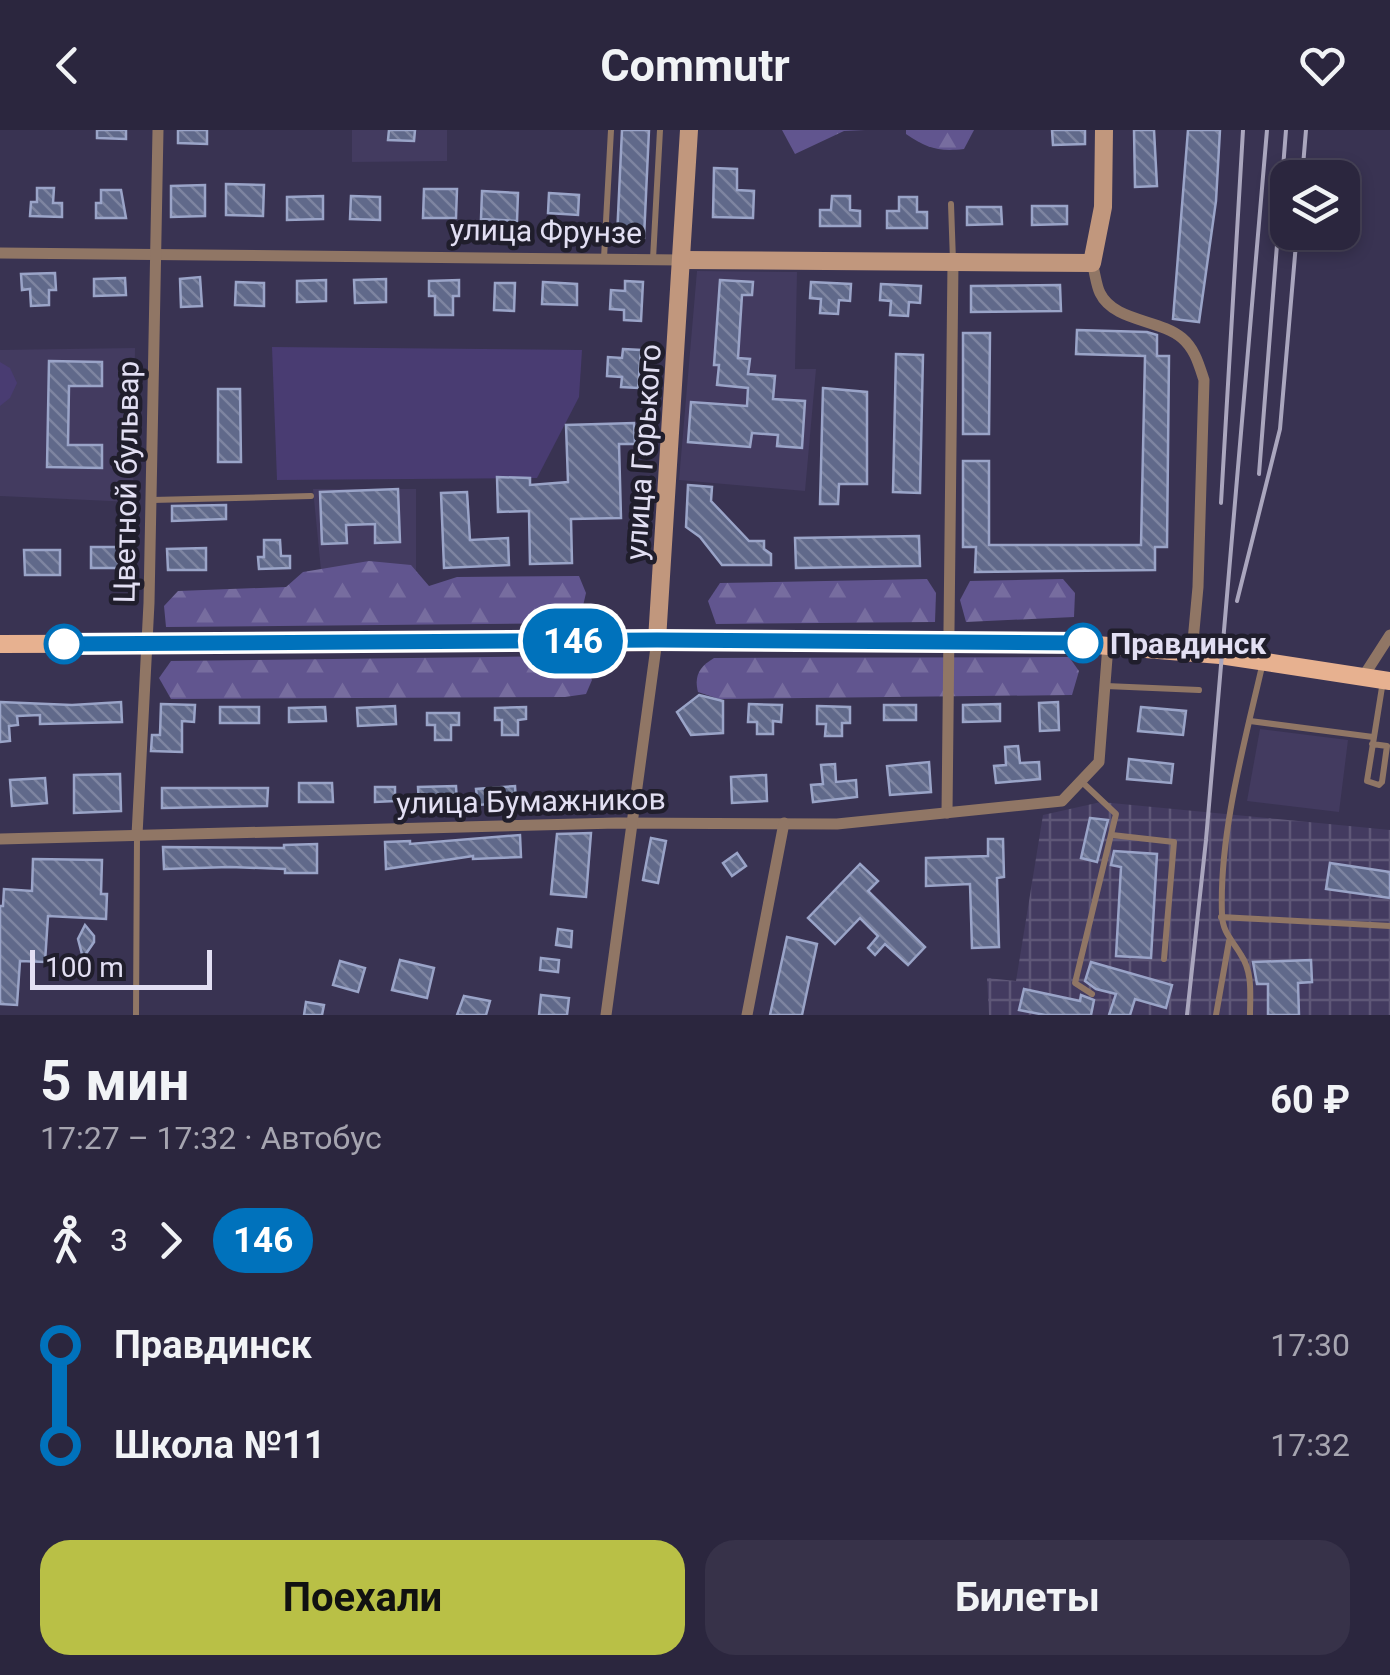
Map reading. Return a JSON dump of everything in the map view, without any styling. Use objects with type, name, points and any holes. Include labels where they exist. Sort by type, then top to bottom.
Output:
[{"type":"main road","points":[[0,644],[657,640],[1108,645],[1220,655],[1386,680]]},
{"type":"street","name":"Цветной бульвар","points":[[138,835],[151,500],[158,130]]},
{"type":"street","name":"улица Горького","points":[[606,1015],[657,640],[689,130]]},
{"type":"street","points":[[1104,130],[1103,207],[1092,263],[1101,296],[1124,314],[1181,337],[1194,353],[1204,380],[1198,587],[1192,652]]},
{"type":"street","name":"улица Фрунзе","points":[[0,252],[1092,263]]},
{"type":"street","points":[[947,813],[954,262]]},
{"type":"street","points":[[1363,677],[1390,635]]},
{"type":"street","points":[[1081,781],[1099,762],[1108,645]]},
{"type":"street","name":"улица Бумажников","points":[[0,839],[632,823],[837,824],[1062,801],[1081,781]]},
{"type":"street","points":[[747,1015],[784,824]]},
{"type":"lane","points":[[604,259],[611,130]]},
{"type":"lane","points":[[653,260],[660,130]]},
{"type":"lane","points":[[951,204],[954,262]]},
{"type":"lane","points":[[151,500],[311,496]]},
{"type":"lane","points":[[1250,1015],[1251,984],[1243,956],[1229,940],[1222,917],[1230,808],[1263,661]]},
{"type":"lane","points":[[1250,721],[1373,740],[1387,746],[1382,782],[1378,785],[1367,781],[1373,740],[1386,680]]},
{"type":"lane","points":[[1105,686],[1199,690]]},
{"type":"lane","points":[[1081,781],[1116,814],[1075,983],[1092,994]]},
{"type":"lane","points":[[1112,834],[1174,842],[1164,958]]},
{"type":"lane","points":[[136,1015],[138,835]]},
{"type":"lane","points":[[1222,917],[1390,926]]},
{"type":"lane","points":[[1216,1015],[1229,940]]},
{"type":"shaded area","points":[[352,130],[447,130],[447,161],[352,162]]},
{"type":"shaded area","points":[[697,271],[797,272],[795,369],[816,369],[805,491],[679,480]]},
{"type":"shaded area","points":[[272,347],[582,350],[579,397],[537,478],[277,480]]},
{"type":"shaded area","points":[[135,348],[133,502],[0,496],[0,350]]},
{"type":"shaded area","points":[[0,362],[10,368],[17,383],[10,398],[0,406]]},
{"type":"shaded area","points":[[313,489],[416,489],[416,579],[322,580]]},
{"type":"shaded area","points":[[1260,729],[1348,740],[1339,812],[1247,801]]},
{"type":"shaded area","points":[[1101,802],[1390,830],[1390,1015],[989,1015],[987,978],[1016,981],[1043,815]]},
{"type":"green space","points":[[782,130],[865,130],[844,131],[795,154]]},
{"type":"green space","points":[[906,130],[974,130],[964,149],[947,150],[920,143]]},
{"type":"green space","points":[[369,561],[411,565],[429,586],[457,577],[579,576],[586,593],[579,623],[166,627],[164,606],[178,591],[286,587],[303,572]]},
{"type":"green space","points":[[927,579],[936,593],[935,622],[716,624],[708,601],[720,583]]},
{"type":"green space","points":[[1063,579],[1075,593],[1074,617],[966,622],[960,600],[970,581]]},
{"type":"green space","points":[[560,656],[583,661],[592,680],[586,694],[171,699],[159,678],[171,661]]},
{"type":"green space","points":[[1069,657],[1079,671],[1072,695],[719,699],[698,692],[697,686],[699,672],[714,658]]},
{"type":"building","points":[[97,130],[126,130],[126,139],[97,138]]},
{"type":"building","points":[[178,130],[207,130],[207,144],[178,143]]},
{"type":"building","points":[[389,130],[415,130],[414,141],[388,140]]},
{"type":"building","points":[[622,130],[649,130],[644,238],[617,237]]},
{"type":"building","points":[[1052,130],[1085,130],[1085,144],[1053,145]]},
{"type":"building","points":[[1134,130],[1154,130],[1157,186],[1135,187]]},
{"type":"building","points":[[1188,130],[1220,130],[1216,201],[1199,322],[1173,319]]},
{"type":"building","points":[[714,168],[737,169],[737,190],[754,191],[753,218],[713,217]]},
{"type":"building","points":[[226,184],[264,185],[263,216],[226,215]]},
{"type":"building","points":[[205,185],[205,216],[171,217],[171,186]]},
{"type":"building","points":[[37,188],[54,188],[53,203],[62,203],[62,217],[30,216],[31,202],[37,202]]},
{"type":"building","points":[[424,189],[457,189],[456,218],[423,218]]},
{"type":"building","points":[[101,190],[121,190],[126,218],[96,218]]},
{"type":"building","points":[[482,191],[518,193],[517,221],[481,219]]},
{"type":"building","points":[[549,193],[579,195],[578,215],[548,213]]},
{"type":"building","points":[[323,196],[323,219],[287,220],[287,197]]},
{"type":"building","points":[[351,196],[380,197],[380,220],[350,219]]},
{"type":"building","points":[[832,196],[850,196],[850,210],[860,211],[860,226],[820,226],[820,210],[831,210]]},
{"type":"building","points":[[899,197],[917,197],[917,212],[927,212],[927,228],[887,228],[887,211],[899,211]]},
{"type":"building","points":[[1032,206],[1067,206],[1067,224],[1032,225]]},
{"type":"building","points":[[967,207],[1001,207],[1002,224],[967,225]]},
{"type":"building","points":[[55,273],[56,290],[49,290],[49,305],[31,306],[30,289],[22,290],[21,274]]},
{"type":"building","points":[[200,277],[202,306],[181,307],[180,279]]},
{"type":"building","points":[[125,278],[126,295],[94,296],[94,279]]},
{"type":"building","points":[[386,279],[386,302],[355,303],[354,280]]},
{"type":"building","points":[[326,280],[326,301],[297,302],[297,281]]},
{"type":"building","points":[[459,280],[459,296],[453,296],[453,315],[435,315],[435,296],[429,296],[429,281]]},
{"type":"building","points":[[720,280],[753,282],[752,295],[742,295],[738,358],[750,359],[748,374],[775,376],[773,399],[805,401],[802,448],[777,446],[778,435],[752,433],[750,447],[688,442],[691,402],[747,406],[748,388],[717,385],[719,365],[714,365]]},
{"type":"building","points":[[625,281],[643,282],[641,321],[624,320],[624,310],[610,309],[611,290],[625,291]]},
{"type":"building","points":[[236,282],[264,283],[264,306],[235,305]]},
{"type":"building","points":[[543,282],[577,284],[577,305],[542,304]]},
{"type":"building","points":[[811,282],[851,284],[850,301],[839,300],[838,314],[820,313],[821,299],[810,298]]},
{"type":"building","points":[[495,283],[515,283],[514,311],[494,310]]},
{"type":"building","points":[[881,284],[921,286],[920,303],[909,302],[908,316],[890,315],[891,301],[880,300]]},
{"type":"building","points":[[1060,285],[1061,311],[971,312],[971,286]]},
{"type":"building","points":[[1077,330],[1147,332],[1157,335],[1157,356],[1169,356],[1167,547],[1155,547],[1155,570],[975,572],[976,547],[963,547],[963,461],[989,461],[989,545],[1141,545],[1145,356],[1076,354]]},
{"type":"building","points":[[963,333],[990,333],[989,434],[963,434]]},
{"type":"building","points":[[623,349],[641,350],[638,388],[621,387],[622,377],[607,376],[608,357],[622,358]]},
{"type":"building","points":[[896,354],[923,355],[920,493],[893,492]]},
{"type":"building","points":[[49,361],[102,362],[102,386],[69,386],[68,445],[102,445],[102,468],[47,467]]},
{"type":"building","points":[[823,388],[867,392],[867,484],[839,484],[838,504],[820,504]]},
{"type":"building","points":[[218,389],[240,389],[241,462],[218,462]]},
{"type":"building","points":[[634,423],[635,444],[619,444],[621,518],[571,519],[572,563],[530,564],[529,511],[498,512],[497,477],[530,478],[530,485],[568,482],[566,425]]},
{"type":"building","points":[[688,485],[712,487],[711,501],[749,541],[764,541],[764,549],[771,554],[771,565],[722,565],[700,537],[686,527]]},
{"type":"building","points":[[398,489],[400,542],[375,543],[375,524],[346,525],[347,543],[322,544],[320,492]]},
{"type":"building","points":[[467,492],[470,540],[508,538],[509,565],[444,568],[441,493]]},
{"type":"building","points":[[226,505],[226,519],[172,521],[172,506]]},
{"type":"building","points":[[919,536],[920,566],[796,568],[795,538]]},
{"type":"building","points":[[264,540],[280,540],[281,556],[290,556],[290,568],[259,569],[258,557],[264,557]]},
{"type":"building","points":[[91,547],[121,547],[121,568],[91,568]]},
{"type":"building","points":[[206,548],[206,570],[168,570],[167,549]]},
{"type":"building","points":[[24,550],[60,550],[60,575],[25,575]]},
{"type":"building","points":[[699,695],[723,701],[723,733],[691,735],[677,712]]},
{"type":"building","points":[[0,702],[121,702],[122,722],[40,724],[40,715],[17,716],[18,725],[9,726],[10,741],[0,742]]},
{"type":"building","points":[[1058,702],[1059,730],[1040,731],[1039,703]]},
{"type":"building","points":[[161,704],[195,705],[194,722],[182,721],[182,752],[151,751],[152,735],[160,735]]},
{"type":"building","points":[[749,704],[782,705],[781,722],[773,721],[773,734],[757,734],[757,722],[748,722]]},
{"type":"building","points":[[1000,704],[1000,721],[963,722],[963,705]]},
{"type":"building","points":[[884,705],[916,705],[916,720],[884,720]]},
{"type":"building","points":[[395,706],[396,724],[358,726],[357,708]]},
{"type":"building","points":[[817,706],[850,707],[850,723],[842,723],[842,736],[825,736],[826,724],[817,724]]},
{"type":"building","points":[[220,707],[259,707],[259,723],[220,723]]},
{"type":"building","points":[[325,707],[326,721],[289,722],[289,708]]},
{"type":"building","points":[[526,707],[526,719],[518,720],[518,735],[502,735],[502,720],[495,720],[495,708]]},
{"type":"building","points":[[1141,707],[1186,711],[1183,735],[1138,731]]},
{"type":"building","points":[[427,713],[459,713],[459,725],[451,725],[451,740],[435,740],[435,725],[427,725]]},
{"type":"building","points":[[1018,746],[1020,763],[1039,762],[1040,779],[996,783],[994,766],[1006,765],[1005,747]]},
{"type":"building","points":[[1129,759],[1173,764],[1171,783],[1127,779]]},
{"type":"building","points":[[929,762],[931,792],[890,795],[887,766]]},
{"type":"building","points":[[835,764],[836,782],[856,780],[857,797],[813,802],[811,785],[823,784],[821,765]]},
{"type":"building","points":[[120,774],[121,811],[74,813],[74,775]]},
{"type":"building","points":[[766,775],[767,801],[732,803],[731,777]]},
{"type":"building","points":[[45,778],[47,803],[12,806],[10,780]]},
{"type":"building","points":[[299,783],[332,783],[333,802],[299,802]]},
{"type":"building","points":[[456,786],[457,804],[419,806],[418,787]]},
{"type":"building","points":[[515,786],[516,802],[478,805],[476,789]]},
{"type":"building","points":[[375,787],[395,787],[395,801],[375,802]]},
{"type":"building","points":[[162,788],[268,788],[267,806],[162,808]]},
{"type":"building","points":[[1090,818],[1108,820],[1097,862],[1081,858]]},
{"type":"building","points":[[591,833],[586,897],[551,894],[557,834]]},
{"type":"building","points":[[520,835],[521,857],[473,856],[386,869],[385,842],[410,844]]},
{"type":"building","points":[[651,838],[666,841],[658,883],[643,880]]},
{"type":"building","points":[[988,839],[1003,839],[1004,877],[997,878],[999,947],[972,948],[970,884],[926,886],[926,858],[988,856]]},
{"type":"building","points":[[317,844],[317,873],[230,867],[164,869],[163,847],[284,848]]},
{"type":"building","points":[[1114,851],[1157,854],[1151,958],[1116,956],[1121,867],[1111,865]]},
{"type":"building","points":[[737,853],[746,866],[732,876],[723,863]]},
{"type":"building","points":[[33,859],[102,860],[101,894],[107,894],[106,919],[48,916],[45,962],[20,961],[17,1005],[0,1004],[0,906],[4,889],[32,891]]},
{"type":"building","points":[[1330,863],[1390,872],[1390,898],[1326,889]]},
{"type":"building","points":[[860,864],[878,881],[868,891],[925,947],[908,965],[885,944],[875,955],[868,948],[878,936],[860,918],[835,944],[808,918]]},
{"type":"building","points":[[85,925],[94,942],[83,958],[78,939]]},
{"type":"building","points":[[558,929],[572,931],[571,947],[556,945]]},
{"type":"building","points":[[787,937],[817,944],[802,1015],[770,1015]]},
{"type":"building","points":[[541,958],[559,960],[558,972],[540,970]]},
{"type":"building","points":[[400,960],[434,968],[427,998],[392,990]]},
{"type":"building","points":[[1311,960],[1312,982],[1298,983],[1299,1015],[1268,1015],[1268,984],[1257,984],[1253,962]]},
{"type":"building","points":[[340,961],[365,968],[358,992],[333,985]]},
{"type":"building","points":[[1091,962],[1172,985],[1166,1008],[1135,999],[1130,1015],[1109,1015],[1116,994],[1096,989],[1085,981]]},
{"type":"building","points":[[1024,989],[1080,1001],[1081,995],[1094,1000],[1091,1015],[1045,1015],[1019,1010]]},
{"type":"building","points":[[541,995],[569,998],[567,1015],[539,1015]]},
{"type":"building","points":[[464,996],[490,1001],[486,1015],[457,1015]]},
{"type":"building","points":[[306,1002],[324,1005],[322,1015],[304,1015]]},
{"type":"railway","points":[[1221,503],[1243,130]]},
{"type":"railway","points":[[1187,1015],[1206,840],[1267,130]]},
{"type":"railway","points":[[1259,474],[1286,130]]},
{"type":"railway","points":[[1304,160],[1306,130]]},
{"type":"railway","points":[[1237,601],[1280,429],[1295,250]]},
{"type":"bus line","name":"146","points":[[64,644],[657,640],[1083,643]]},
{"type":"place","name":"Правдинск","points":[[1083,643]]}]
